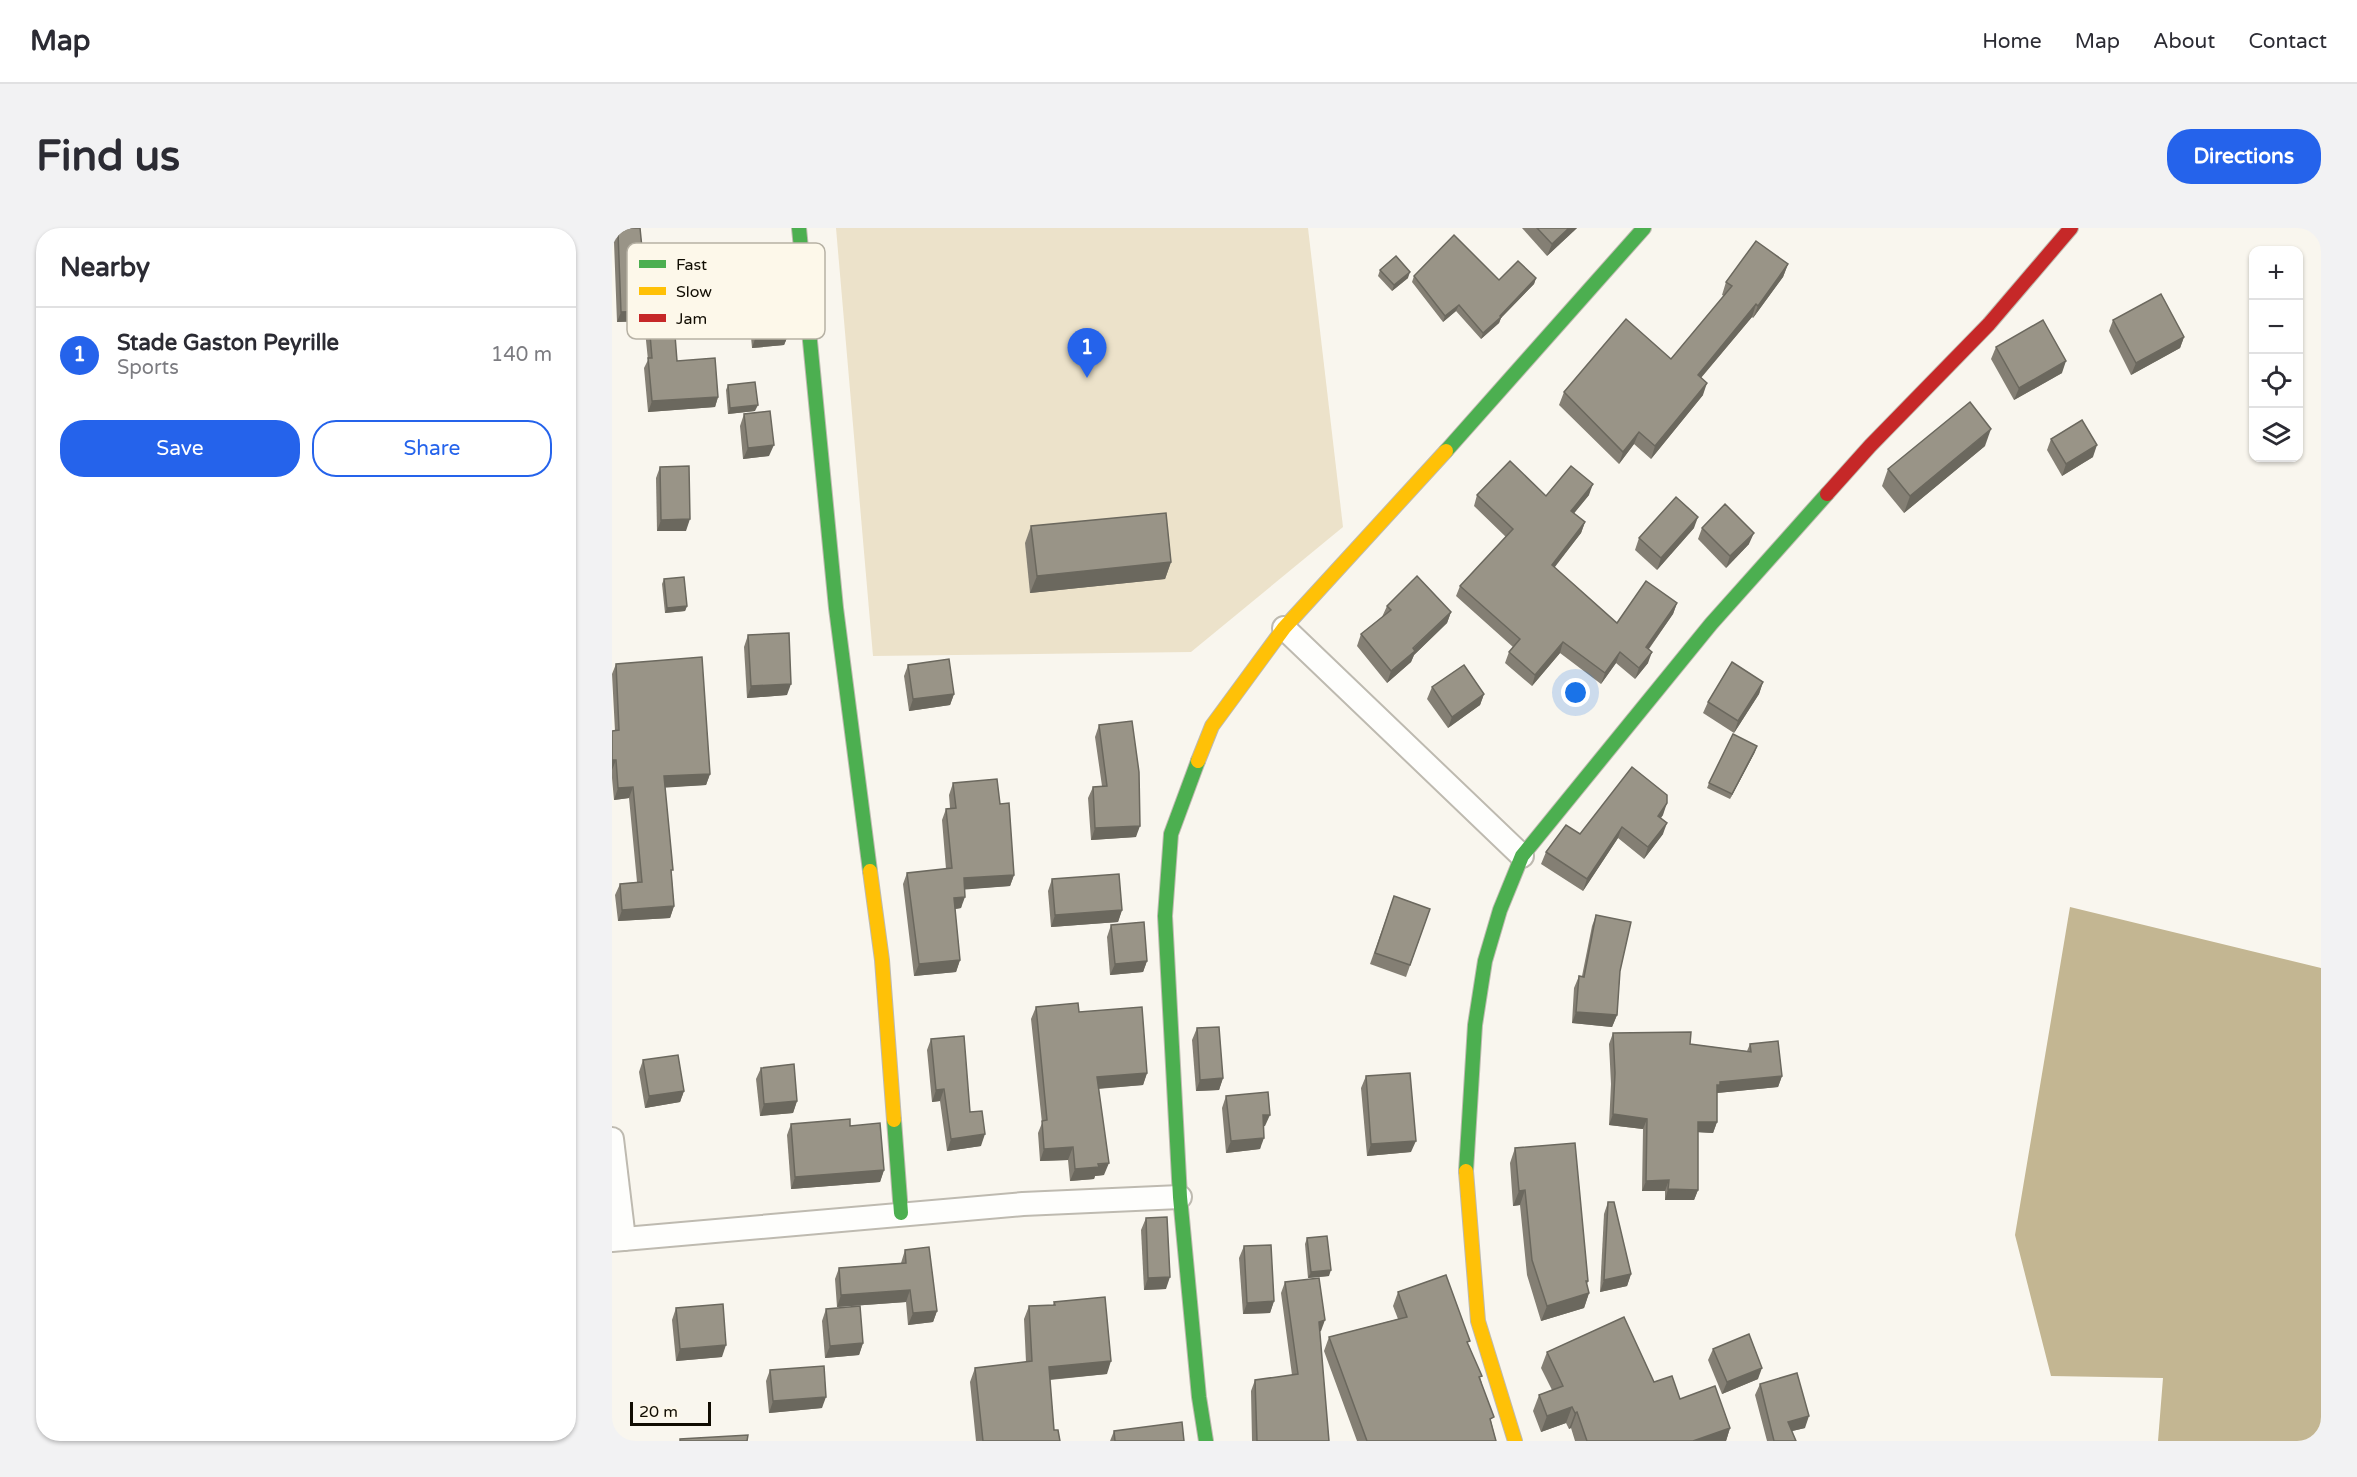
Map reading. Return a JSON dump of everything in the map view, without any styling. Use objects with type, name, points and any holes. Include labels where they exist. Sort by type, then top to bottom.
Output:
[{"type":"street","points":[[799,228],[800,243]]},
{"type":"street","points":[[1206,1441],[1199,1397],[1180,1197],[1165,916],[1171,834],[1188,785],[1212,726],[1284,628],[1487,408],[1591,286],[1644,228]]},
{"type":"street","points":[[1515,1441],[1478,1321],[1466,1170],[1475,1025],[1485,961],[1500,910],[1522,856],[1711,624],[1869,446],[1989,324],[2071,228]]},
{"type":"street","points":[[810,339],[836,608],[882,960],[901,1213]]},
{"type":"street","points":[[1284,628],[1522,856]]},
{"type":"street","points":[[612,1139],[618,1240],[901,1213],[1023,1204],[1180,1197]]},
{"type":"shaded area","points":[[836,228],[1308,228],[1343,527],[1191,652],[873,656]]},
{"type":"shaded area","points":[[2070,907],[2321,968],[2321,1441],[2158,1441],[2163,1378],[2051,1376],[2015,1235]]},
{"type":"building","points":[[612,228],[640,228],[642,243],[627,243],[627,312],[621,312],[618,232],[612,233]]},
{"type":"building","points":[[1537,228],[1569,228],[1552,244]]},
{"type":"building","points":[[1454,235],[1499,280],[1518,261],[1536,278],[1501,317],[1483,333],[1459,305],[1445,316],[1414,276]]},
{"type":"building","points":[[1756,241],[1788,264],[1758,306],[1756,304],[1698,375],[1707,383],[1655,446],[1639,432],[1623,452],[1564,392],[1626,319],[1671,359],[1732,286],[1726,282]]},
{"type":"building","points":[[1396,256],[1410,272],[1394,285],[1380,270]]},
{"type":"building","points":[[2161,294],[2184,337],[2136,363],[2113,320]]},
{"type":"building","points":[[2043,320],[2066,361],[2019,388],[1996,347]]},
{"type":"building","points":[[650,339],[675,339],[677,361],[715,358],[718,397],[652,401],[648,358],[652,358]]},
{"type":"building","points":[[755,382],[758,405],[730,408],[728,385]]},
{"type":"building","points":[[1970,402],[1991,429],[1910,496],[1888,469]]},
{"type":"building","points":[[770,411],[774,445],[748,448],[744,414]]},
{"type":"building","points":[[2082,420],[2097,445],[2066,464],[2051,439]]},
{"type":"building","points":[[1510,461],[1546,496],[1571,466],[1593,484],[1571,511],[1585,522],[1552,565],[1617,623],[1646,581],[1677,603],[1646,647],[1652,652],[1639,668],[1620,652],[1605,673],[1563,642],[1535,675],[1509,652],[1520,639],[1460,586],[1513,529],[1477,495]]},
{"type":"building","points":[[689,466],[690,519],[661,520],[660,467]]},
{"type":"building","points":[[1676,497],[1698,517],[1661,558],[1639,538]]},
{"type":"building","points":[[1725,504],[1754,533],[1730,556],[1702,528]]},
{"type":"building","points":[[1166,513],[1171,562],[1037,576],[1031,526]]},
{"type":"building","points":[[1417,576],[1451,612],[1413,648],[1415,651],[1391,671],[1361,634],[1391,610],[1387,606]]},
{"type":"building","points":[[684,577],[687,606],[667,608],[664,579]]},
{"type":"building","points":[[789,633],[791,684],[751,686],[748,635]]},
{"type":"building","points":[[702,657],[710,774],[664,776],[674,906],[622,910],[620,884],[642,882],[633,787],[618,788],[616,760],[612,760],[612,731],[619,730],[616,664]]},
{"type":"building","points":[[949,659],[954,694],[913,699],[908,665]]},
{"type":"building","points":[[1732,662],[1763,682],[1738,721],[1708,702]]},
{"type":"building","points":[[1464,665],[1484,694],[1452,717],[1432,687]]},
{"type":"building","points":[[1132,721],[1139,772],[1140,826],[1095,828],[1093,787],[1107,786],[1099,725]]},
{"type":"building","points":[[1733,734],[1757,746],[1732,794],[1709,783]]},
{"type":"building","points":[[1632,767],[1667,795],[1667,803],[1658,816],[1667,823],[1648,847],[1622,827],[1587,879],[1546,852],[1566,825],[1580,834]]},
{"type":"building","points":[[997,779],[1000,804],[1009,803],[1014,875],[964,878],[965,897],[954,898],[960,960],[919,964],[907,873],[952,868],[946,809],[956,808],[953,783]]},
{"type":"building","points":[[1119,874],[1122,910],[1055,915],[1052,879]]},
{"type":"building","points":[[1394,896],[1430,909],[1410,965],[1375,953]]},
{"type":"building","points":[[1596,915],[1631,922],[1620,971],[1617,1015],[1576,1012],[1579,976],[1584,977]]},
{"type":"building","points":[[1144,922],[1147,961],[1115,964],[1111,925]]},
{"type":"building","points":[[1078,1003],[1079,1012],[1142,1007],[1147,1073],[1097,1077],[1109,1163],[1098,1164],[1099,1167],[1075,1169],[1073,1147],[1044,1149],[1042,1121],[1047,1120],[1036,1007]]},
{"type":"building","points":[[1219,1027],[1223,1078],[1200,1080],[1197,1028]]},
{"type":"building","points":[[1691,1032],[1690,1044],[1751,1052],[1750,1044],[1778,1041],[1782,1076],[1720,1082],[1720,1085],[1717,1085],[1717,1122],[1698,1122],[1698,1190],[1668,1189],[1669,1180],[1646,1181],[1647,1119],[1613,1114],[1615,1073],[1613,1033]]},
{"type":"building","points":[[964,1036],[970,1112],[982,1111],[985,1134],[951,1139],[944,1089],[936,1090],[931,1039]]},
{"type":"building","points":[[678,1055],[684,1091],[649,1096],[643,1060]]},
{"type":"building","points":[[794,1064],[797,1101],[764,1104],[761,1068]]},
{"type":"building","points":[[1410,1073],[1416,1141],[1371,1144],[1366,1076]]},
{"type":"building","points":[[1268,1092],[1270,1115],[1263,1115],[1264,1138],[1231,1141],[1226,1096]]},
{"type":"building","points":[[850,1119],[850,1126],[880,1123],[884,1170],[795,1177],[791,1124]]},
{"type":"building","points":[[1575,1143],[1588,1281],[1586,1281],[1589,1293],[1547,1306],[1532,1260],[1525,1190],[1519,1191],[1515,1148]]},
{"type":"building","points":[[1608,1202],[1614,1202],[1631,1274],[1604,1280]]},
{"type":"building","points":[[1167,1217],[1170,1277],[1148,1278],[1146,1218]]},
{"type":"building","points":[[1327,1236],[1331,1270],[1311,1272],[1307,1238]]},
{"type":"building","points":[[1271,1245],[1274,1301],[1247,1303],[1244,1246]]},
{"type":"building","points":[[929,1247],[937,1311],[913,1313],[910,1290],[841,1295],[839,1268],[906,1263],[905,1250]]},
{"type":"building","points":[[1446,1275],[1470,1341],[1467,1342],[1482,1376],[1479,1377],[1494,1417],[1490,1419],[1496,1441],[1367,1441],[1329,1337],[1407,1317],[1398,1292]]},
{"type":"building","points":[[1319,1278],[1325,1320],[1319,1322],[1329,1441],[1257,1441],[1255,1380],[1298,1374],[1285,1282]]},
{"type":"building","points":[[1105,1297],[1111,1361],[1049,1367],[1054,1430],[1058,1430],[1060,1441],[983,1441],[975,1368],[1032,1361],[1029,1306],[1055,1305],[1054,1302]]},
{"type":"building","points":[[723,1304],[726,1345],[680,1349],[676,1308]]},
{"type":"building","points":[[860,1306],[863,1343],[830,1346],[826,1309]]},
{"type":"building","points":[[1624,1317],[1654,1382],[1672,1376],[1680,1399],[1715,1386],[1730,1428],[1693,1441],[1587,1441],[1577,1412],[1575,1413],[1572,1407],[1547,1416],[1539,1395],[1563,1386],[1547,1352]]},
{"type":"building","points":[[1749,1334],[1762,1368],[1727,1382],[1713,1349]]},
{"type":"building","points":[[824,1366],[826,1397],[773,1401],[770,1370]]},
{"type":"building","points":[[1797,1373],[1809,1416],[1788,1422],[1796,1441],[1774,1441],[1760,1384]]},
{"type":"building","points":[[1182,1422],[1184,1441],[1115,1441],[1114,1431]]},
{"type":"building","points":[[748,1435],[747,1441],[680,1441],[680,1439]]},
{"type":"traffic: fast","points":[[799,228],[800,243]]},
{"type":"traffic: fast","points":[[1446,451],[1644,228]]},
{"type":"traffic: fast","points":[[810,339],[836,608],[870,871]]},
{"type":"traffic: fast","points":[[1466,1171],[1475,1025],[1485,961],[1500,910],[1522,856],[1711,624],[1827,494]]},
{"type":"traffic: fast","points":[[1198,761],[1171,834],[1165,916],[1180,1197],[1199,1397],[1206,1441]]},
{"type":"traffic: fast","points":[[894,1120],[901,1213]]},
{"type":"traffic: slow","points":[[1198,761],[1212,726],[1284,628],[1446,451]]},
{"type":"traffic: slow","points":[[870,871],[882,960],[894,1120]]},
{"type":"traffic: slow","points":[[1466,1171],[1478,1321],[1515,1441]]},
{"type":"traffic: jam","points":[[1827,494],[1870,446],[1989,324],[2071,228]]},
{"type":"place","name":"Stade Gaston Peyrille","points":[[1087,378]]}]
